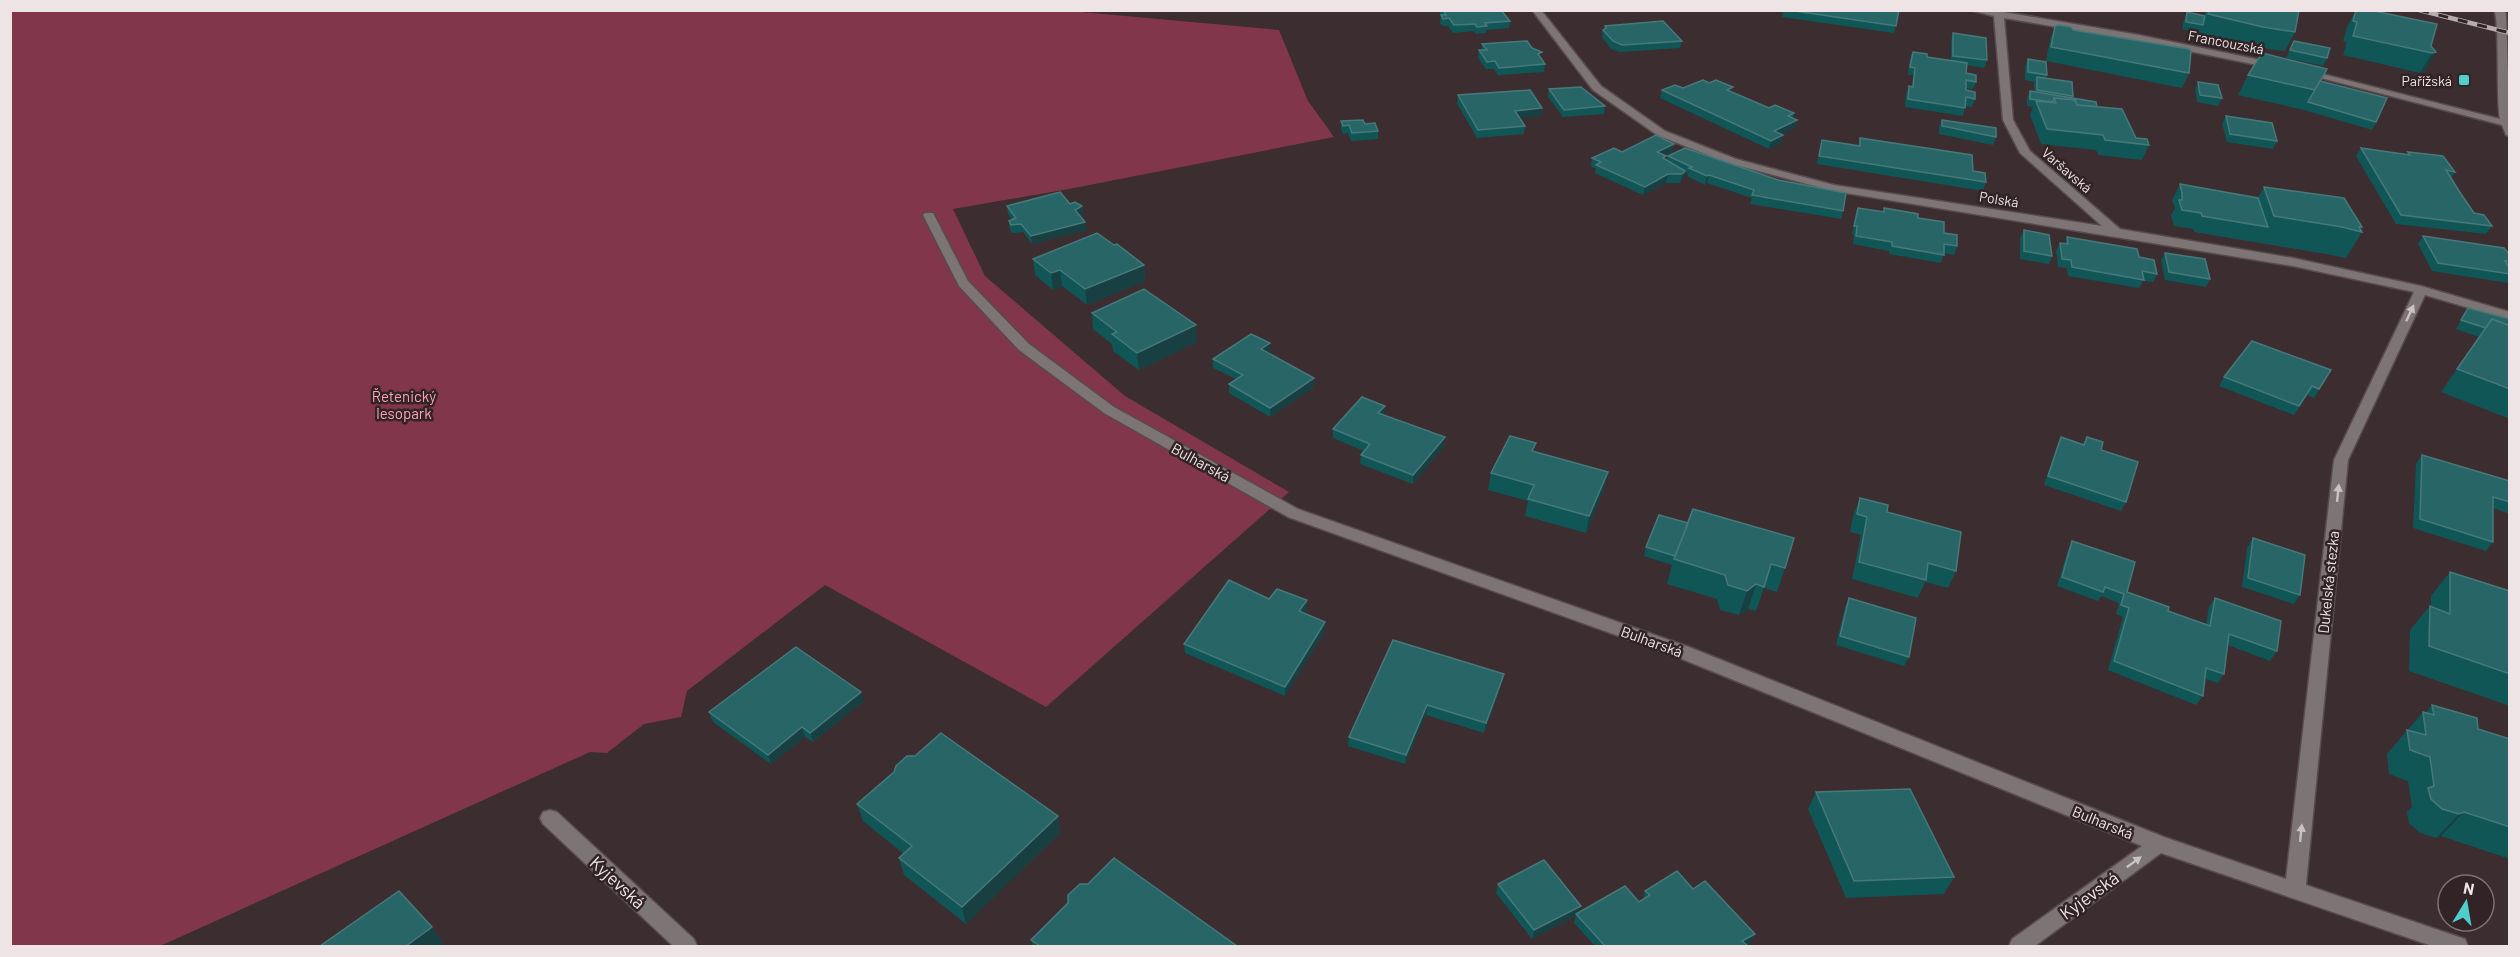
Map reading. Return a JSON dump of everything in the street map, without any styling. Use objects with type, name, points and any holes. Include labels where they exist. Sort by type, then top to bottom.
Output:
[{"type":"street","name":"Polská","points":[[1536,10],[1597,88],[1661,133],[1732,161],[1833,188],[2293,262],[2421,290],[2510,316]]},
{"type":"street","name":"Francouzská","points":[[1973,10],[2139,38],[2283,68]]},
{"type":"street","points":[[2294,70],[2507,128],[2499,12]]},
{"type":"street","name":"Varšavská","points":[[1999,15],[2008,120],[2025,153],[2116,232]]},
{"type":"street","name":"Bulharská","points":[[929,215],[963,283],[1024,346],[1109,410],[1293,513],[1683,652],[2159,844],[2458,946]]},
{"type":"street","name":"Dukelská stezka","points":[[2295,891],[2341,460],[2421,290]]},
{"type":"street","name":"Kyjevská","points":[[550,818],[687,946]]},
{"type":"street","name":"Kyjevská","points":[[2019,946],[2159,844]]},
{"type":"green space","name":"Řetenický lesopark","points":[[1059,10],[1279,30],[1308,101],[1334,137],[1069,189],[953,209],[985,276],[1125,396],[1289,492],[1046,707],[825,585],[687,691],[681,717],[644,724],[607,753],[590,752],[160,946],[11,946],[10,11]]},
{"type":"building","points":[[1443,10],[1501,10],[1510,21],[1485,23],[1487,26],[1477,27],[1475,24],[1454,25],[1449,18],[1443,19],[1441,15],[1446,15]]},
{"type":"building","points":[[1788,10],[1899,10],[1896,26]]},
{"type":"building","points":[[2209,10],[2299,10],[2295,32],[2208,14]]},
{"type":"building","points":[[2356,10],[2369,10],[2437,24],[2431,46],[2436,52],[2353,36],[2357,22],[2353,21]]},
{"type":"building","points":[[2187,12],[2205,16],[2203,25],[2186,22]]},
{"type":"building","points":[[1663,21],[1682,41],[1622,45],[1613,41],[1603,30],[1605,26]]},
{"type":"building","points":[[2055,26],[2071,27],[2073,30],[2189,49],[2191,51],[2189,73],[2051,47]]},
{"type":"building","points":[[1953,33],[1986,38],[1987,60],[1953,56]]},
{"type":"building","points":[[1527,41],[1532,48],[1542,52],[1538,54],[1545,64],[1499,68],[1495,61],[1487,62],[1479,50],[1487,50],[1482,44]]},
{"type":"building","points":[[2294,41],[2330,48],[2327,58],[2290,50]]},
{"type":"building","points":[[1913,52],[1927,54],[1927,57],[1967,63],[1966,73],[1976,75],[1976,82],[1966,80],[1966,90],[1975,92],[1975,99],[1966,97],[1965,108],[1908,99],[1909,86],[1913,87],[1915,68],[1910,67]]},
{"type":"building","points":[[2262,53],[2327,69],[2315,90],[2248,75]]},
{"type":"building","points":[[2028,59],[2046,62],[2047,75],[2028,72]]},
{"type":"building","points":[[2037,77],[2072,82],[2073,96],[2037,90]]},
{"type":"building","points":[[1703,80],[1709,83],[1716,80],[1733,87],[1727,90],[1769,108],[1775,105],[1794,113],[1788,116],[1797,120],[1774,131],[1783,135],[1771,141],[1662,90],[1675,85],[1683,88]]},
{"type":"building","points":[[2320,81],[2387,98],[2376,122],[2308,102]]},
{"type":"building","points":[[2198,82],[2218,85],[2222,98],[2200,95]]},
{"type":"building","points":[[1581,87],[1605,106],[1564,110],[1549,89]]},
{"type":"building","points":[[1530,90],[1542,108],[1515,111],[1525,126],[1478,130],[1458,95]]},
{"type":"building","points":[[2030,91],[2096,102],[2097,107],[2077,105],[2075,100],[2054,98],[2053,102],[2030,99]]},
{"type":"building","points":[[2054,98],[2075,100],[2077,105],[2122,109],[2136,138],[2147,139],[2149,145],[2105,140],[2103,135],[2047,129],[2036,101],[2056,103]]},
{"type":"building","points":[[2226,116],[2272,123],[2277,141],[2230,134]]},
{"type":"building","points":[[1363,120],[1365,124],[1375,123],[1378,131],[1352,133],[1349,125],[1343,126],[1341,121]]},
{"type":"building","points":[[1942,120],[1996,128],[1996,137],[1942,126]]},
{"type":"building","points":[[1656,135],[1674,144],[1657,152],[1685,171],[1682,174],[1668,174],[1645,187],[1596,165],[1601,162],[1592,158],[1614,148],[1622,152]]},
{"type":"building","points":[[1860,138],[1972,155],[1973,171],[1985,173],[1986,182],[1819,156],[1822,140],[1860,146]]},
{"type":"building","points":[[1685,148],[1778,180],[1846,193],[1843,211],[1752,195],[1754,190],[1707,176],[1668,156]]},
{"type":"building","points":[[2361,148],[2410,155],[2408,152],[2443,156],[2455,172],[2446,170],[2474,213],[2484,215],[2492,226],[2401,215]]},
{"type":"building","points":[[2180,184],[2258,198],[2268,227],[2202,216],[2201,213],[2182,210],[2179,200],[2182,200]]},
{"type":"building","points":[[2264,187],[2344,198],[2362,227],[2359,227],[2362,232],[2274,216]]},
{"type":"building","points":[[1060,192],[1070,204],[1075,202],[1082,206],[1075,210],[1085,222],[1031,236],[1021,224],[1011,225],[1009,221],[1016,218],[1007,206]]},
{"type":"building","points":[[1858,208],[1884,212],[1884,208],[1918,214],[1918,218],[1944,222],[1944,233],[1957,235],[1957,246],[1944,244],[1944,255],[1892,246],[1892,242],[1856,236],[1857,226],[1854,226]]},
{"type":"building","points":[[2024,230],[2049,235],[2052,256],[2024,251]]},
{"type":"building","points":[[1097,233],[1114,245],[1117,244],[1144,265],[1085,289],[1060,270],[1051,273],[1033,259]]},
{"type":"building","points":[[2423,236],[2504,248],[2510,255],[2510,261],[2505,261],[2510,268],[2510,274],[2438,263]]},
{"type":"building","points":[[2067,237],[2137,249],[2139,257],[2154,260],[2157,274],[2142,271],[2144,280],[2072,267],[2071,260],[2062,259],[2060,243],[2068,244]]},
{"type":"building","points":[[2165,253],[2205,259],[2210,279],[2169,272]]},
{"type":"building","points":[[1144,289],[1196,325],[1137,353],[1112,334],[1117,332],[1092,313]]},
{"type":"building","points":[[2468,308],[2510,319],[2510,326],[2492,319],[2486,328],[2461,320]]},
{"type":"building","points":[[2492,319],[2510,326],[2510,389],[2457,369]]},
{"type":"building","points":[[1251,334],[1270,343],[1261,349],[1314,378],[1270,408],[1229,384],[1243,375],[1213,359]]},
{"type":"building","points":[[2252,341],[2331,370],[2319,389],[2312,386],[2299,406],[2224,377]]},
{"type":"building","points":[[1362,397],[1385,406],[1378,413],[1445,437],[1413,475],[1361,455],[1370,444],[1333,429]]},
{"type":"building","points":[[1510,436],[1536,443],[1532,451],[1608,472],[1589,516],[1528,499],[1534,485],[1491,473]]},
{"type":"building","points":[[2061,437],[2084,445],[2087,437],[2103,442],[2101,450],[2138,462],[2126,502],[2048,476]]},
{"type":"building","points":[[2422,455],[2510,481],[2510,502],[2493,497],[2493,542],[2420,519]]},
{"type":"building","points":[[1860,498],[1888,505],[1887,512],[1961,532],[1956,571],[1928,563],[1926,580],[1859,562],[1867,517],[1857,514]]},
{"type":"building","points":[[1693,509],[1794,538],[1785,568],[1771,564],[1764,587],[1756,584],[1747,591],[1728,585],[1725,575],[1674,559]]},
{"type":"building","points":[[1659,515],[1688,523],[1675,556],[1646,547]]},
{"type":"building","points":[[2253,538],[2305,555],[2300,595],[2248,578]]},
{"type":"building","points":[[2072,541],[2135,562],[2127,592],[2169,607],[2168,611],[2210,626],[2215,598],[2281,621],[2277,651],[2229,634],[2224,674],[2206,668],[2203,696],[2114,661],[2129,608],[2121,605],[2124,594],[2105,587],[2103,592],[2062,577]]},
{"type":"building","points":[[2450,572],[2510,591],[2510,674],[2429,646],[2430,606],[2450,614]]},
{"type":"building","points":[[1229,580],[1269,599],[1277,589],[1307,600],[1299,611],[1325,622],[1285,687],[1184,644]]},
{"type":"building","points":[[1849,598],[1916,618],[1909,657],[1840,636]]},
{"type":"building","points":[[1393,640],[1504,674],[1486,723],[1427,705],[1406,755],[1349,737]]},
{"type":"building","points":[[796,647],[861,692],[810,733],[802,727],[768,755],[709,712]]},
{"type":"building","points":[[2432,705],[2477,718],[2478,729],[2510,739],[2510,827],[2464,812],[2459,814],[2442,809],[2431,799],[2428,788],[2434,786],[2430,757],[2410,750],[2407,730],[2426,735],[2423,712],[2434,715]]},
{"type":"building","points":[[941,733],[1058,816],[962,907],[899,858],[912,846],[857,804],[894,772],[896,766],[907,756],[915,756]]},
{"type":"building","points":[[1910,789],[1954,877],[1854,881],[1816,792]]},
{"type":"building","points":[[1114,858],[1237,946],[1040,946],[1031,940],[1068,903],[1068,895],[1080,884],[1088,884]]},
{"type":"building","points":[[1544,860],[1581,906],[1534,930],[1498,884]]},
{"type":"building","points":[[1677,871],[1693,889],[1705,881],[1755,934],[1742,941],[1748,946],[1605,946],[1576,914],[1625,886],[1639,902],[1650,895],[1645,891]]},
{"type":"building","points":[[399,891],[432,927],[406,946],[320,946]]},
{"type":"railway","points":[[2419,10],[2510,33]]},
{"type":"place","name":"Pařížská","points":[[2464,80]]}]
